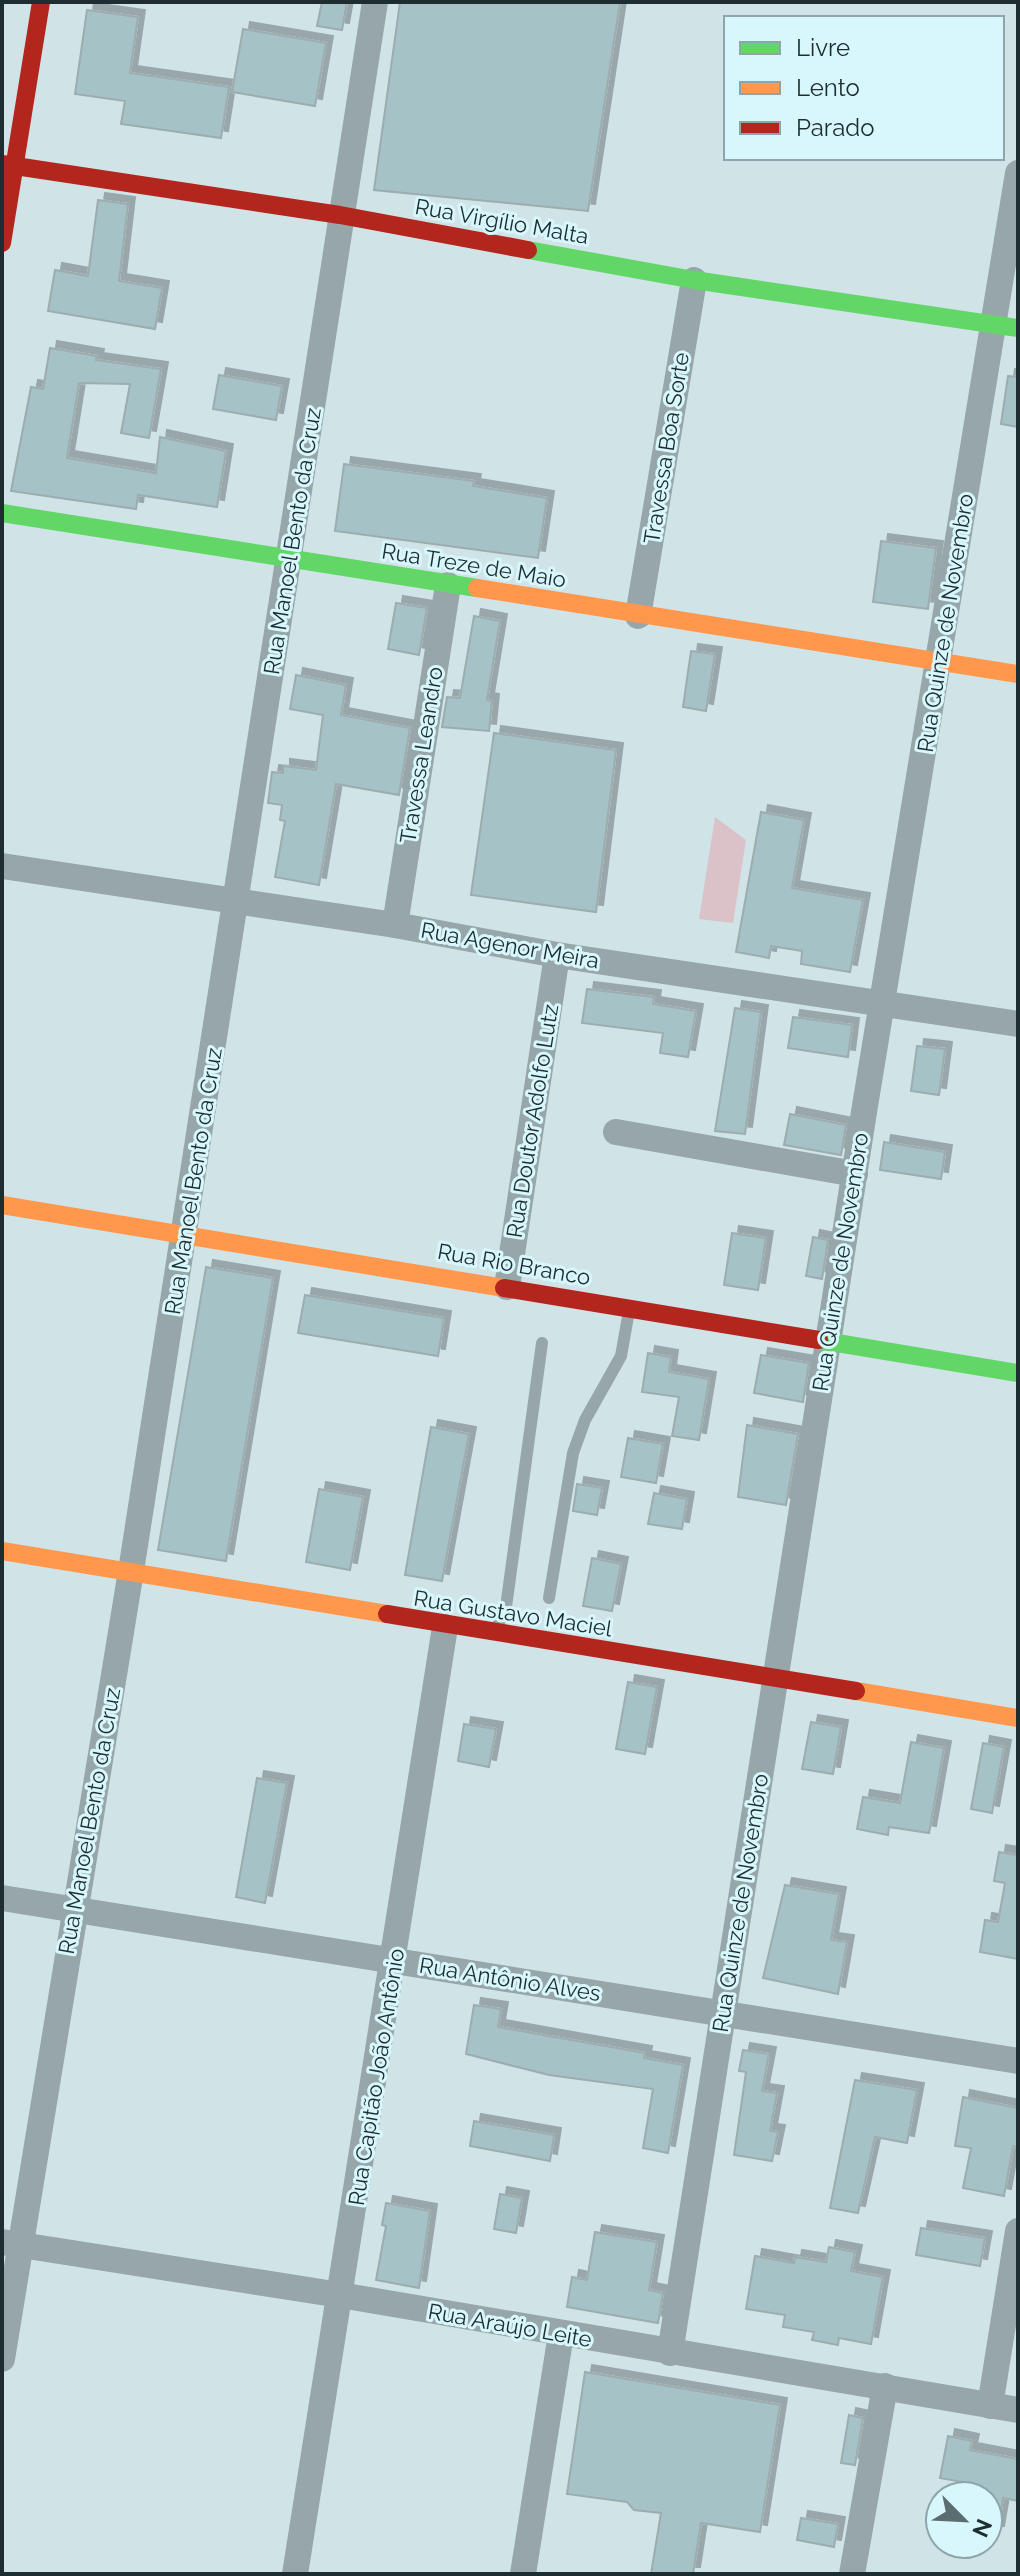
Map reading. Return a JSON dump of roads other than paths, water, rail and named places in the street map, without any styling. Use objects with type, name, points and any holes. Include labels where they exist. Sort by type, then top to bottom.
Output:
[{"type":"street","points":[[2,243],[8,165],[41,2]]},
{"type":"street","name":"Rua Manoel Bento da Cruz","points":[[2,2359],[11,2244],[74,1910],[131,1571],[375,2]]},
{"type":"street","name":"Rua Virgílio Malta","points":[[8,165],[340,215],[694,280],[1006,326]]},
{"type":"street","name":"Rua Quinze de Novembro","points":[[670,2353],[882,1001],[939,661],[1006,326],[1018,173]]},
{"type":"street","name":"Travessa Boa Sorte","points":[[638,616],[694,280]]},
{"type":"street","name":"Rua Treze de Maio","points":[[2,513],[1018,674]]},
{"type":"street","name":"Travessa Leandro","points":[[395,925],[448,585]]},
{"type":"street","name":"Rua Agenor Meira","points":[[2,866],[395,925],[557,955],[882,1001],[1018,1024]]},
{"type":"street","name":"Rua Doutor Adolfo Lutz","points":[[507,1287],[557,955]]},
{"type":"street","points":[[616,1132],[855,1174]]},
{"type":"street","name":"Rua Rio Branco","points":[[2,1205],[1018,1373]]},
{"type":"street","name":"Rua Gustavo Maciel","points":[[2,1551],[445,1627],[1018,1718]]},
{"type":"street","name":"Rua Capitão João Antônio","points":[[295,2574],[395,1961],[445,1627]]},
{"type":"street","name":"Rua Antônio Alves","points":[[2,1898],[1018,2061]]},
{"type":"street","points":[[990,2406],[1018,2231]]},
{"type":"street","name":"Rua Araújo Leite","points":[[11,2244],[340,2295],[1018,2410]]},
{"type":"street","points":[[523,2574],[561,2334]]},
{"type":"street","points":[[852,2574],[885,2386]]},
{"type":"lane","points":[[549,1598],[573,1453],[585,1420],[621,1356],[630,1308]]},
{"type":"lane","points":[[494,1634],[506,1607],[542,1343]]}]
